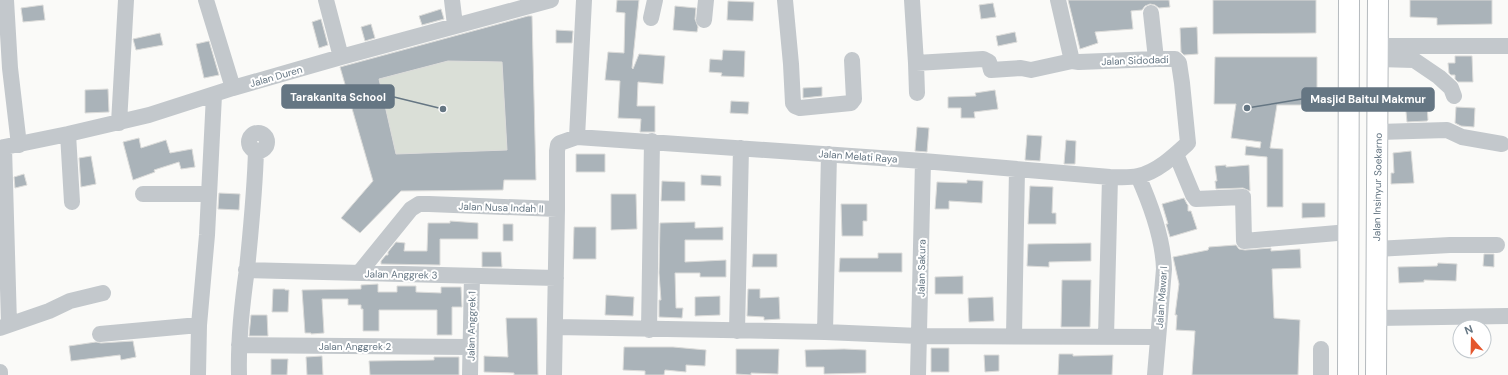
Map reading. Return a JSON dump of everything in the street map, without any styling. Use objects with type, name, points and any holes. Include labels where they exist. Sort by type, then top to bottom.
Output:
[{"type":"main road","points":[[1348,375],[1349,0]]},
{"type":"main road","name":"Jalan Insinyur Soekarno","points":[[1376,375],[1378,0]]},
{"type":"street","points":[[6,0],[10,68],[4,326],[49,311],[70,301],[103,292]]},
{"type":"street","points":[[119,123],[126,0]]},
{"type":"street","points":[[206,0],[233,88]]},
{"type":"street","points":[[326,0],[342,57]]},
{"type":"street","points":[[452,0],[455,25]]},
{"type":"street","points":[[557,209],[558,145],[562,141],[577,137],[584,0]]},
{"type":"street","points":[[651,18],[655,0]]},
{"type":"street","points":[[704,20],[706,0]]},
{"type":"street","points":[[785,0],[794,106],[800,108],[851,103],[854,99],[852,60]]},
{"type":"street","points":[[913,0],[916,93]]},
{"type":"street","points":[[1058,0],[1072,61]]},
{"type":"street","name":"Jalan Duren","points":[[8,147],[119,123],[233,88],[541,1]]},
{"type":"street","points":[[1151,13],[1156,59]]},
{"type":"street","points":[[1378,53],[1508,46]]},
{"type":"street","points":[[1378,53],[1414,60],[1439,76],[1451,88],[1454,96]]},
{"type":"street","name":"Jalan Sidodadi","points":[[916,63],[983,60],[989,62],[991,70],[1021,68],[1031,70],[1072,61],[1175,59],[1179,62],[1182,83],[1182,149]]},
{"type":"street","points":[[198,375],[199,325],[207,235],[214,95]]},
{"type":"street","points":[[1378,132],[1447,130],[1462,137],[1502,144]]},
{"type":"street","points":[[68,134],[72,202]]},
{"type":"street","name":"Jalan Melati Raya","points":[[577,137],[923,161],[1110,177],[1138,176]]},
{"type":"street","points":[[649,330],[652,141]]},
{"type":"street","points":[[738,331],[741,148]]},
{"type":"street","points":[[1138,176],[1157,167],[1182,149],[1192,195],[1196,199],[1243,197],[1244,241],[1349,232]]},
{"type":"street","points":[[239,375],[241,306],[255,180],[256,150]]},
{"type":"street","points":[[825,332],[829,154]]},
{"type":"street","name":"Jalan Sakura","points":[[918,375],[923,161]]},
{"type":"street","points":[[1014,336],[1017,169]]},
{"type":"street","name":"Jalan Mawar I","points":[[1138,176],[1157,226],[1164,259],[1155,375]]},
{"type":"street","points":[[1106,337],[1110,177]]},
{"type":"street","points":[[143,194],[208,194]]},
{"type":"street","name":"Jalan Nusa Indah II","points":[[359,273],[411,209],[419,204],[557,209],[554,375]]},
{"type":"street","points":[[1376,249],[1450,245],[1497,245]]},
{"type":"street","name":"Jalan Anggrek 3","points":[[246,270],[556,278]]},
{"type":"street","name":"Jalan Anggrek 1","points":[[470,375],[472,276]]},
{"type":"street","points":[[1376,318],[1508,316]]},
{"type":"street","points":[[100,334],[199,325]]},
{"type":"street","points":[[556,327],[649,330],[825,332],[919,336],[1158,337]]},
{"type":"street","name":"Jalan Anggrek 2","points":[[239,345],[470,347]]},
{"type":"street","points":[[1321,349],[1321,375]]},
{"type":"shaded area","points":[[448,61],[502,62],[507,150],[396,154],[379,79]]},
{"type":"building","points":[[617,0],[639,0],[632,68],[633,69],[639,54],[665,56],[663,84],[638,82],[637,106],[655,106],[655,132],[640,132],[641,119],[618,118],[620,81],[605,80],[608,52],[624,53],[625,13],[616,12]]},
{"type":"building","points":[[1068,0],[1169,0],[1170,7],[1159,8],[1150,4],[1145,6],[1142,10],[1131,11],[1133,29],[1095,32],[1098,43],[1080,49]]},
{"type":"building","points":[[1213,0],[1316,0],[1316,33],[1213,34]]},
{"type":"building","points":[[1410,0],[1492,0],[1492,24],[1437,25],[1437,18],[1410,17]]},
{"type":"building","points":[[728,1],[754,2],[753,21],[727,20]]},
{"type":"building","points":[[993,3],[996,17],[981,19],[979,5]]},
{"type":"building","points":[[43,5],[45,20],[23,22],[21,8]]},
{"type":"building","points":[[675,6],[696,8],[695,19],[698,27],[697,32],[673,30]]},
{"type":"building","points":[[441,9],[444,19],[422,25],[419,16]]},
{"type":"building","points":[[532,16],[536,180],[504,180],[503,190],[401,191],[360,233],[341,218],[373,181],[340,67]],"holes":[[[448,61],[502,62],[507,150],[396,154],[379,79]]]},
{"type":"building","points":[[321,19],[328,45],[319,48],[312,22]]},
{"type":"building","points":[[371,24],[375,38],[365,41],[361,27]]},
{"type":"building","points":[[1197,27],[1198,54],[1184,55],[1181,52],[1180,28]]},
{"type":"building","points":[[556,30],[573,31],[572,43],[556,43]]},
{"type":"building","points":[[1015,32],[1017,42],[998,46],[996,36]]},
{"type":"building","points":[[160,33],[163,45],[136,50],[133,39]]},
{"type":"building","points":[[209,41],[219,75],[204,78],[196,44]]},
{"type":"building","points":[[723,50],[745,51],[744,77],[721,76],[722,73],[709,72],[710,59],[722,60]]},
{"type":"building","points":[[1455,56],[1472,56],[1473,82],[1458,82],[1455,79],[1455,75],[1451,75],[1449,73],[1448,63],[1455,63]]},
{"type":"building","points":[[1215,57],[1317,57],[1317,105],[1277,105],[1270,148],[1283,149],[1283,207],[1267,207],[1267,157],[1245,155],[1246,146],[1260,148],[1261,142],[1231,138],[1236,104],[1214,104]]},
{"type":"building","points":[[822,87],[822,96],[803,98],[803,88]]},
{"type":"building","points":[[108,89],[109,112],[85,113],[85,90]]},
{"type":"building","points":[[995,90],[998,109],[974,112],[975,118],[961,118],[961,108],[948,108],[948,97],[976,96],[975,93]]},
{"type":"building","points":[[1426,90],[1428,120],[1407,122],[1404,92]]},
{"type":"building","points":[[731,101],[749,102],[748,114],[730,113]]},
{"type":"building","points":[[1456,107],[1475,108],[1474,127],[1461,126],[1455,123]]},
{"type":"building","points":[[917,127],[929,128],[927,152],[915,151]]},
{"type":"building","points":[[1027,135],[1042,136],[1040,161],[1025,160]]},
{"type":"building","points":[[139,138],[141,148],[166,140],[170,153],[192,149],[195,167],[181,169],[179,162],[154,170],[155,172],[133,180],[123,142]]},
{"type":"building","points":[[1066,140],[1076,141],[1075,164],[1064,164]]},
{"type":"building","points":[[1411,151],[1414,183],[1391,184],[1391,173],[1394,173],[1393,153]]},
{"type":"building","points":[[576,154],[605,154],[605,172],[576,172]]},
{"type":"building","points":[[91,156],[96,184],[81,187],[79,158]]},
{"type":"building","points":[[1226,165],[1226,167],[1249,165],[1250,191],[1243,188],[1216,189],[1215,181],[1217,181],[1215,166]]},
{"type":"building","points":[[24,174],[27,185],[15,188],[14,177]]},
{"type":"building","points":[[701,175],[721,176],[721,186],[701,185]]},
{"type":"building","points":[[967,180],[983,181],[982,203],[949,201],[949,209],[935,209],[937,182],[967,183]]},
{"type":"building","points":[[662,181],[685,182],[685,201],[661,201]]},
{"type":"building","points":[[1030,186],[1053,187],[1052,213],[1056,213],[1056,224],[1028,224]]},
{"type":"building","points":[[219,193],[240,194],[239,210],[218,209]]},
{"type":"building","points":[[611,194],[636,194],[637,229],[611,230]]},
{"type":"building","points":[[1184,198],[1188,205],[1188,211],[1191,211],[1197,229],[1170,237],[1162,204]]},
{"type":"building","points":[[1302,203],[1325,203],[1325,217],[1302,218]]},
{"type":"building","points":[[841,204],[867,204],[867,221],[863,221],[863,236],[842,236]]},
{"type":"building","points":[[450,221],[478,223],[478,239],[440,239],[440,265],[381,264],[381,261],[386,255],[388,255],[388,252],[396,242],[405,243],[404,251],[427,251],[428,223],[450,223]]},
{"type":"building","points":[[695,222],[695,228],[723,227],[723,240],[685,240],[685,262],[726,260],[726,277],[700,277],[700,273],[675,273],[676,308],[683,308],[682,318],[659,317],[659,300],[661,300],[659,273],[660,223]]},
{"type":"building","points":[[503,224],[513,224],[513,241],[503,241]]},
{"type":"building","points":[[574,227],[596,227],[596,259],[573,259]]},
{"type":"building","points":[[1091,243],[1091,261],[1049,262],[1049,267],[1027,266],[1028,244]]},
{"type":"building","points":[[1236,245],[1239,249],[1245,250],[1271,248],[1271,251],[1300,249],[1301,268],[1272,269],[1274,318],[1300,320],[1298,375],[1192,375],[1195,331],[1176,330],[1177,315],[1175,315],[1179,284],[1173,257],[1208,250],[1209,247]]},
{"type":"building","points":[[482,252],[501,252],[502,267],[482,267]]},
{"type":"building","points":[[878,253],[902,253],[902,272],[839,272],[840,258],[878,258]]},
{"type":"building","points":[[753,254],[777,254],[777,267],[752,267]]},
{"type":"building","points":[[1484,254],[1494,254],[1494,267],[1483,266]]},
{"type":"building","points":[[1438,263],[1457,264],[1456,281],[1424,280],[1424,282],[1399,283],[1398,267],[1437,266]]},
{"type":"building","points":[[963,276],[963,294],[935,294],[935,277]]},
{"type":"building","points":[[1062,280],[1091,280],[1090,327],[1061,327]]},
{"type":"building","points":[[378,284],[378,292],[397,292],[397,286],[416,286],[416,292],[441,293],[441,287],[461,287],[462,307],[452,307],[452,335],[437,335],[437,310],[379,310],[379,331],[363,331],[363,309],[361,309],[361,305],[348,305],[348,299],[322,299],[324,333],[305,333],[302,290],[361,289],[361,285]]},
{"type":"building","points":[[273,289],[289,290],[288,312],[272,312]]},
{"type":"building","points":[[748,289],[760,289],[760,298],[779,297],[780,319],[764,320],[764,317],[747,316]]},
{"type":"building","points":[[606,295],[634,297],[633,316],[605,315]]},
{"type":"building","points":[[720,296],[720,315],[695,316],[695,297]]},
{"type":"building","points":[[993,297],[994,321],[969,322],[968,298]]},
{"type":"building","points":[[251,315],[267,315],[268,336],[249,336]]},
{"type":"building","points":[[506,318],[537,318],[538,375],[514,375],[514,373],[484,372],[484,356],[508,357]]},
{"type":"building","points":[[133,341],[136,357],[121,360],[120,355],[71,361],[69,346],[96,342]]},
{"type":"building","points":[[624,347],[673,347],[706,350],[705,366],[686,365],[686,372],[665,370],[664,375],[645,375],[645,371],[623,370]]},
{"type":"building","points":[[931,348],[949,348],[949,372],[931,372]]},
{"type":"building","points":[[736,349],[779,349],[778,374],[736,374]]},
{"type":"building","points":[[805,350],[866,350],[866,373],[824,374],[824,367],[806,367]]},
{"type":"building","points":[[1059,354],[1073,354],[1073,356],[1113,355],[1112,375],[1058,375]]},
{"type":"building","points":[[984,355],[999,355],[999,371],[985,372]]},
{"type":"building","points":[[322,356],[323,375],[307,375],[306,357]]},
{"type":"building","points":[[434,357],[459,357],[459,375],[370,375],[369,361],[434,360]]},
{"type":"building","points":[[271,359],[288,359],[287,375],[271,375]]},
{"type":"place","name":"Masjid Baitul Makmur","points":[[1247,108]]},
{"type":"place","name":"Tarakanita School","points":[[443,109]]}]
